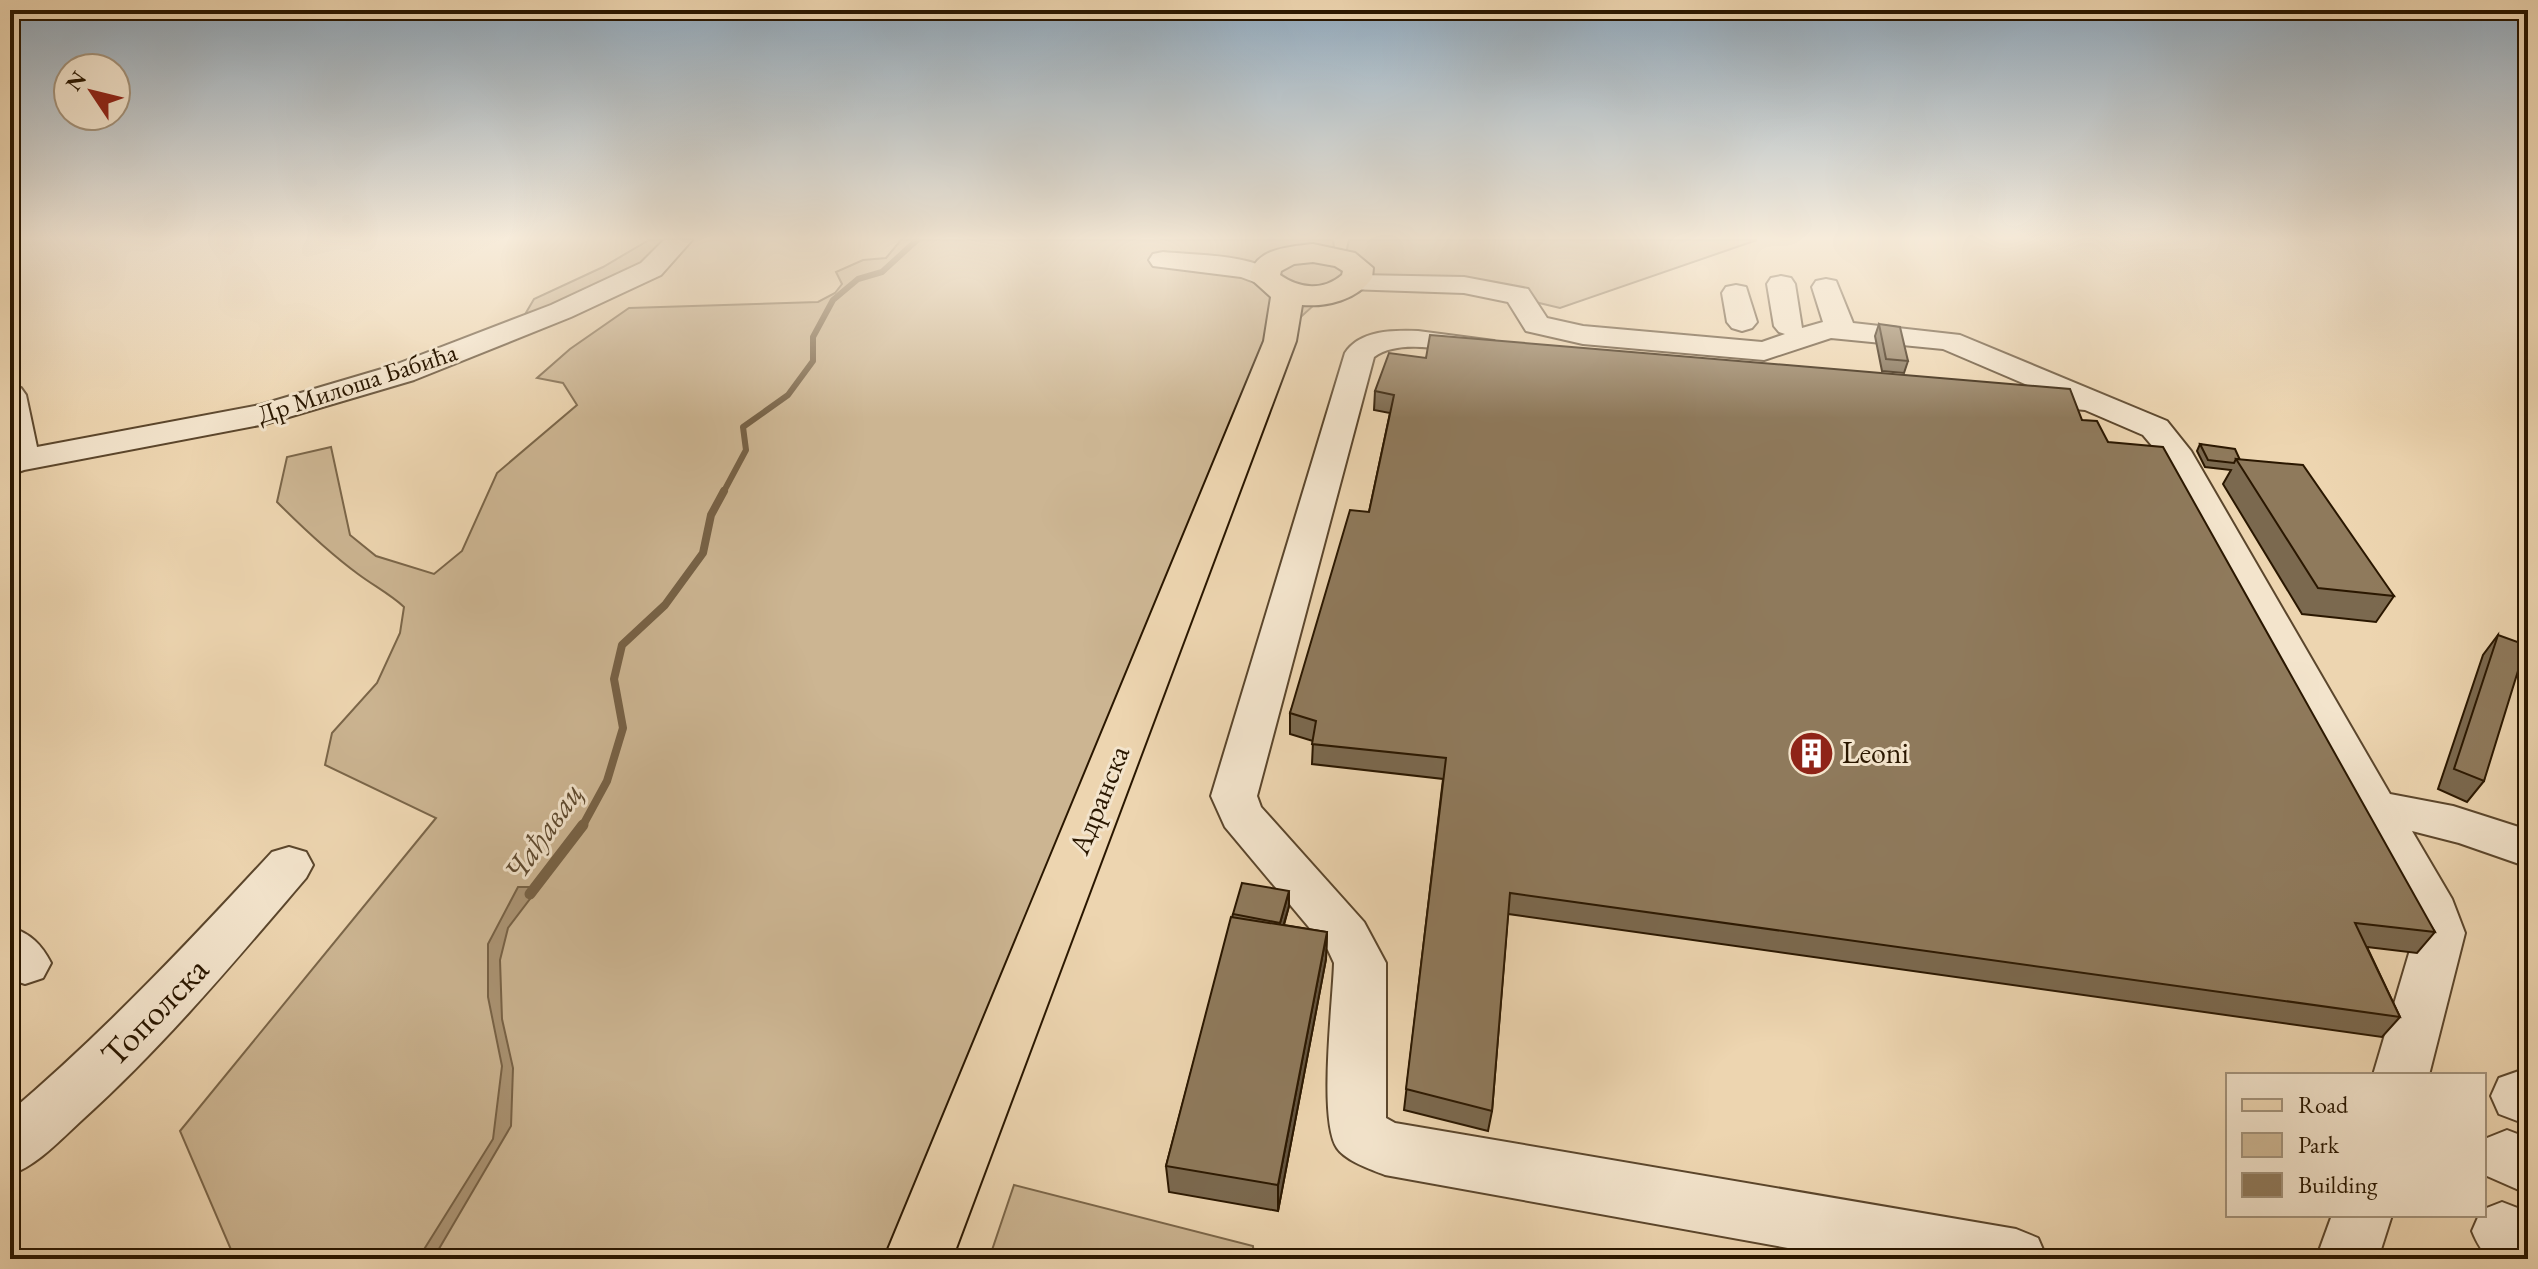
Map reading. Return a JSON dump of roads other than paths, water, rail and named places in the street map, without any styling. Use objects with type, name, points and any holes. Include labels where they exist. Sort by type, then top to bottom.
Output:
[{"type":"main road","name":"Адранска","points":[[918,1259],[1298,299]]},
{"type":"main road","name":"Адранска","points":[[1280,341],[1305,311],[1320,299]]},
{"type":"street","name":"Др Милоша Бабића","points":[[11,464],[265,414],[403,373],[586,299]]},
{"type":"street","points":[[1521,299],[1536,325],[1559,332],[1764,351],[1835,329]]},
{"type":"street","points":[[1737,299],[1742,322]]},
{"type":"street","points":[[1784,299],[1789,326]]},
{"type":"street","points":[[1829,299],[1835,329]]},
{"type":"street","points":[[1559,332],[1629,312],[1949,341],[2155,428],[2174,451],[2434,913],[2440,933],[2402,1073]]},
{"type":"street","points":[[1812,377],[1393,339],[1368,345],[1360,353],[1234,796],[1241,815],[1346,936],[1360,963],[1358,1132],[1385,1148],[2016,1259]]},
{"type":"street","points":[[1958,390],[2092,401]]},
{"type":"street","points":[[10,395],[21,446],[11,464]]},
{"type":"street","points":[[2375,809],[2419,813],[2527,846]]},
{"type":"street","name":"Тополска","points":[[10,1148],[101,1068],[176,992],[289,865]]},
{"type":"street","points":[[2347,1259],[2361,1217]]},
{"type":"waterway","name":"Чађавац","points":[[723,493],[746,450],[743,427],[788,395],[813,361],[813,337],[834,299]]},
{"type":"waterway","name":"Чађавац","points":[[582,827],[607,781],[623,728],[614,679],[622,645],[665,605],[703,553],[711,515],[724,491]]},
{"type":"waterway","name":"Чађавац","points":[[530,894],[583,825]]},
{"type":"place","name":"Leoni","points":[[1811,753]]}]
